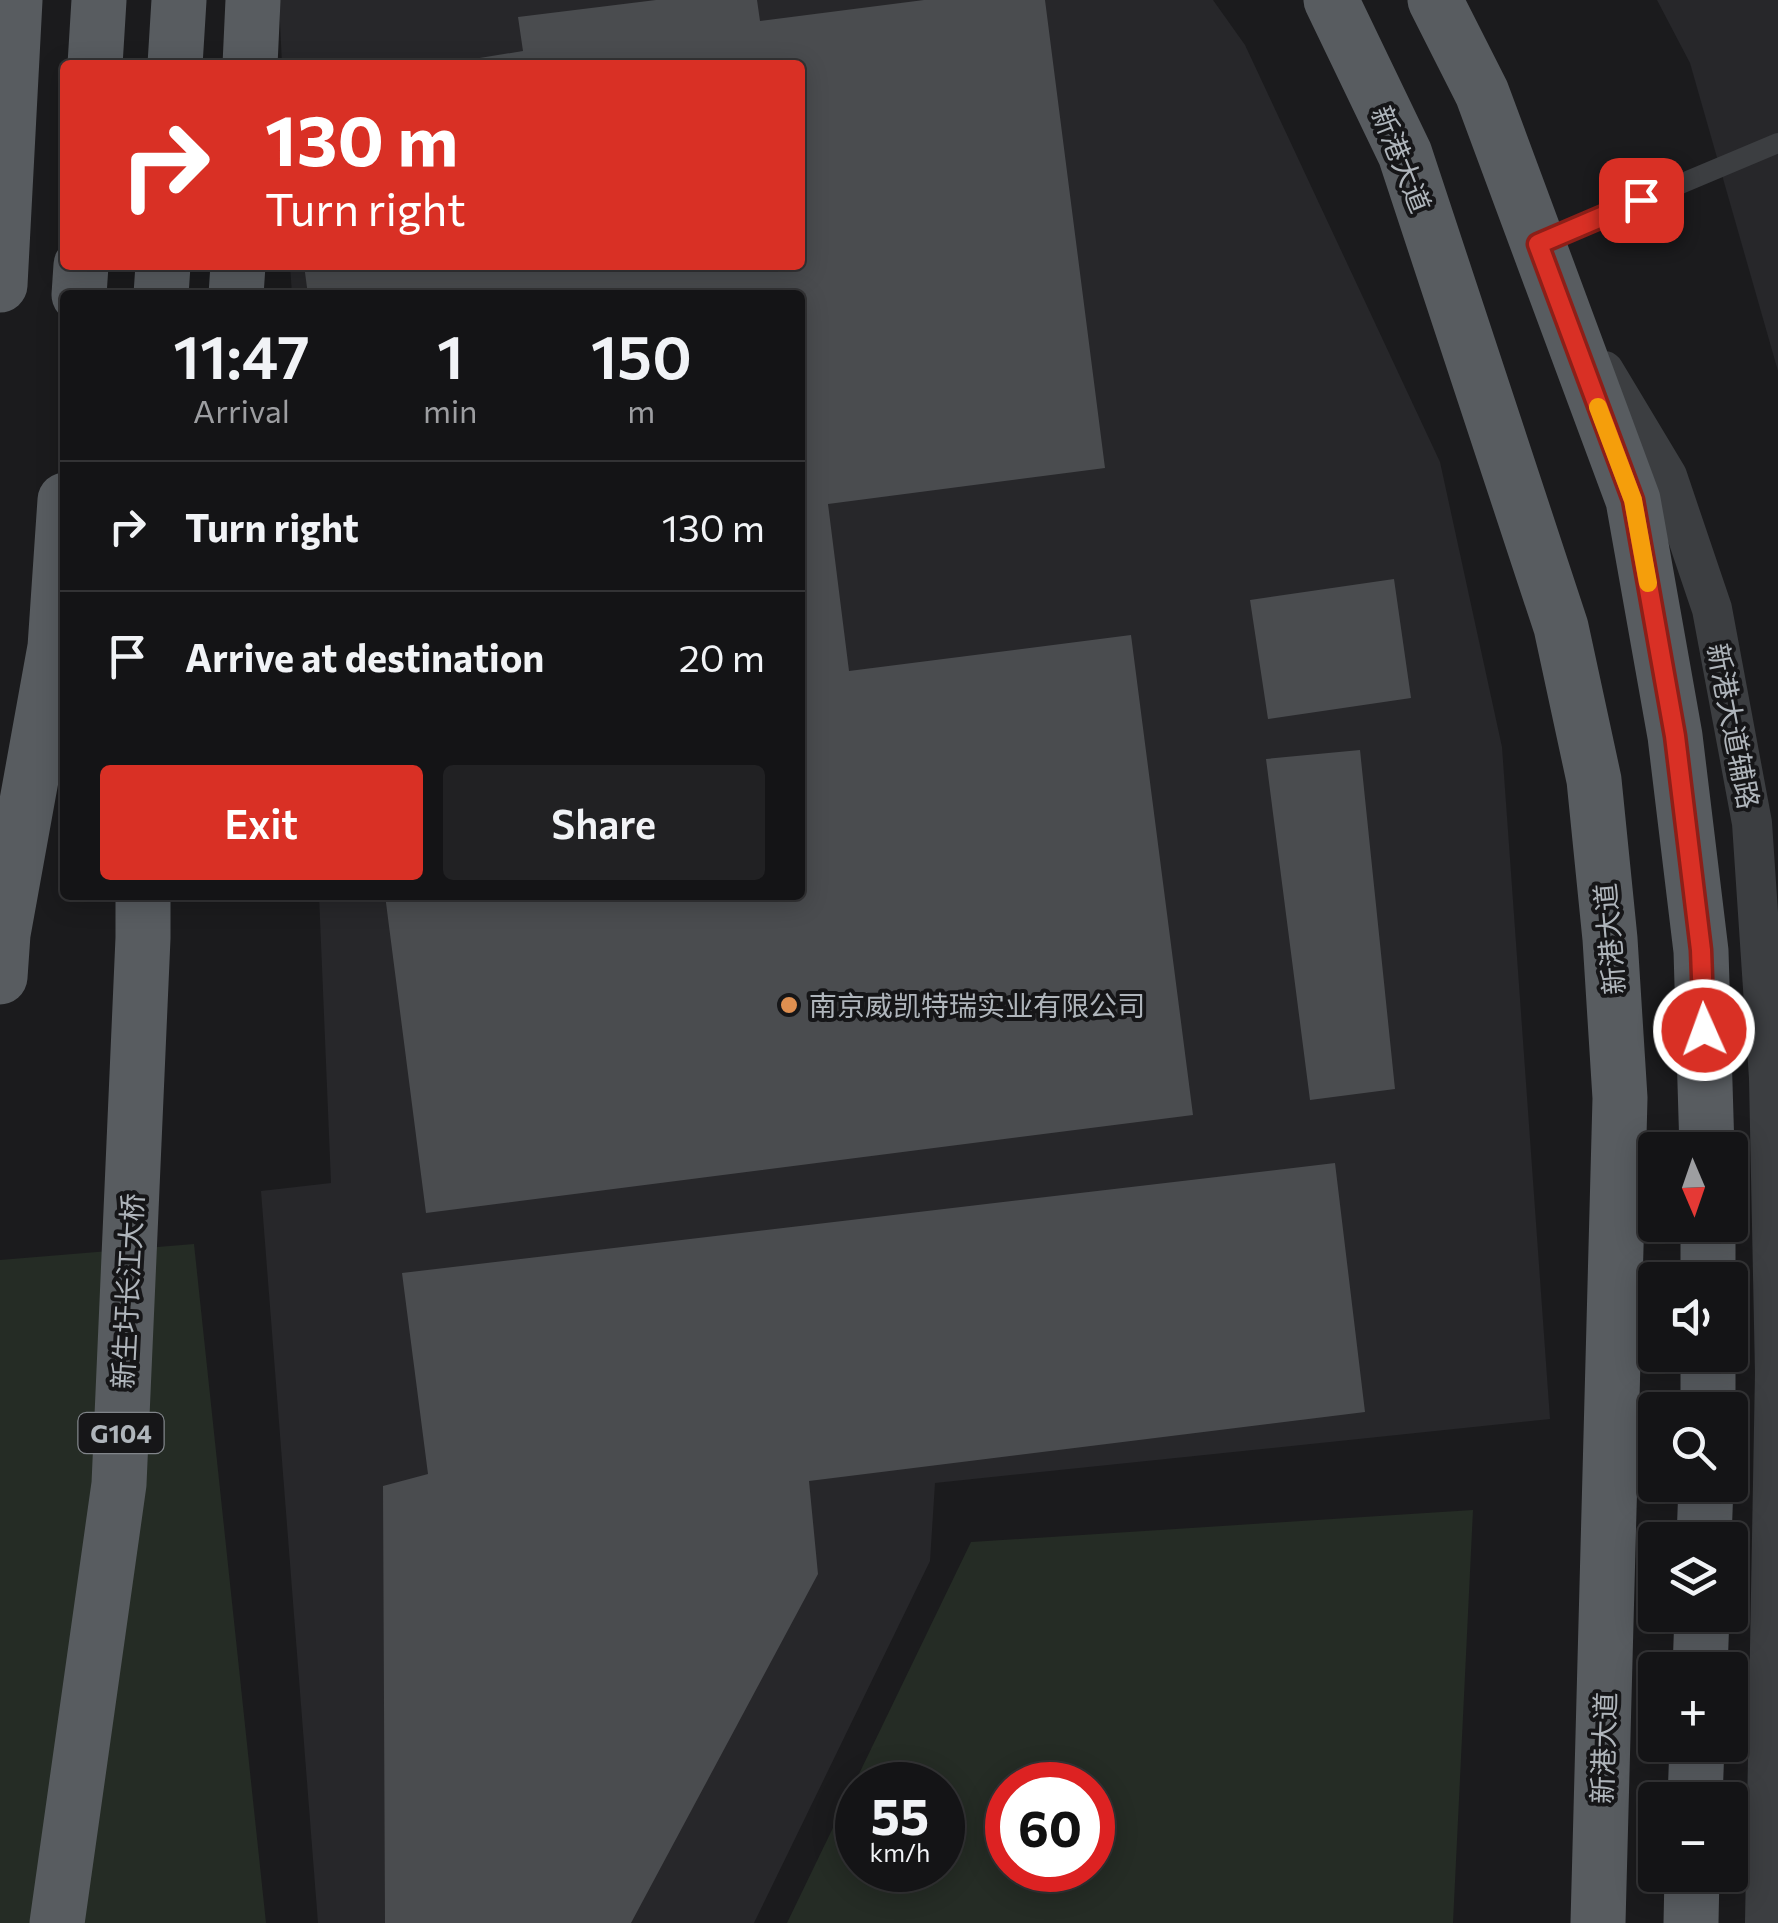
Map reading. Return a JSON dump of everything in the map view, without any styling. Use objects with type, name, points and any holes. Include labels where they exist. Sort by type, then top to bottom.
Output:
[{"type":"main road","points":[[0,285],[15,0]]},
{"type":"main road","points":[[94,60],[99,0]]},
{"type":"main road","points":[[175,60],[179,0]]},
{"type":"main road","points":[[250,60],[253,0]]},
{"type":"main road","name":"新港大道","points":[[1332,0],[1405,154],[1561,627],[1594,780],[1620,1098],[1598,1923]]},
{"type":"main road","points":[[1434,0],[1482,93],[1633,500],[1675,736],[1701,950],[1706,1132]]},
{"type":"main road","points":[[1,933],[55,647],[60,574]]},
{"type":"main road","name":"新生圩长江大桥","points":[[57,1923],[118,1484],[147,910]]},
{"type":"main road","points":[[1691,1923],[1692,1892]]},
{"type":"street","name":"新港大道辅路","points":[[1546,266],[1667,476],[1712,609],[1752,823],[1768,1078],[1775,1373],[1765,1923]]},
{"type":"lane","points":[[1546,266],[1778,143]]},
{"type":"shaded area","points":[[279,0],[1213,0],[1245,45],[1440,462],[1502,747],[1550,1419],[935,1483],[930,1561],[754,1923],[318,1923],[261,1191],[331,1183],[319,900],[805,900],[805,290],[292,290],[290,270],[805,270],[805,60],[282,60]]},
{"type":"shaded area","points":[[1657,0],[1778,0],[1778,371],[1690,63]]},
{"type":"shaded area","points":[[194,1244],[266,1923],[0,1923],[0,1260]]},
{"type":"shaded area","points":[[1473,1510],[1453,1923],[787,1923],[835,1824],[835,1892],[965,1892],[965,1762],[865,1762],[971,1542]]},
{"type":"building","name":"南京威凯特瑞实业有限公司","points":[[656,0],[757,0],[760,21],[924,0],[1045,0],[1105,468],[828,504],[849,671],[1131,635],[1193,1115],[426,1213],[386,900],[805,900],[805,290],[307,290],[305,270],[805,270],[805,60],[468,60],[523,51],[518,17]]},
{"type":"building","points":[[1394,579],[1411,698],[1268,719],[1250,600]]},
{"type":"building","points":[[1360,750],[1395,1089],[1310,1100],[1266,759]]},
{"type":"building","points":[[1335,1163],[1365,1412],[809,1481],[818,1574],[631,1923],[385,1923],[383,1486],[428,1474],[402,1273]]},
{"type":"slow traffic","points":[[1598,407],[1633,500],[1648,583]]},
{"type":"place","name":"南京威凯特瑞实业有限公司","points":[[789,1005]]},
{"type":"route","points":[[1641,200],[1538,244],[1633,500],[1675,736],[1701,950],[1704,1030]]}]
